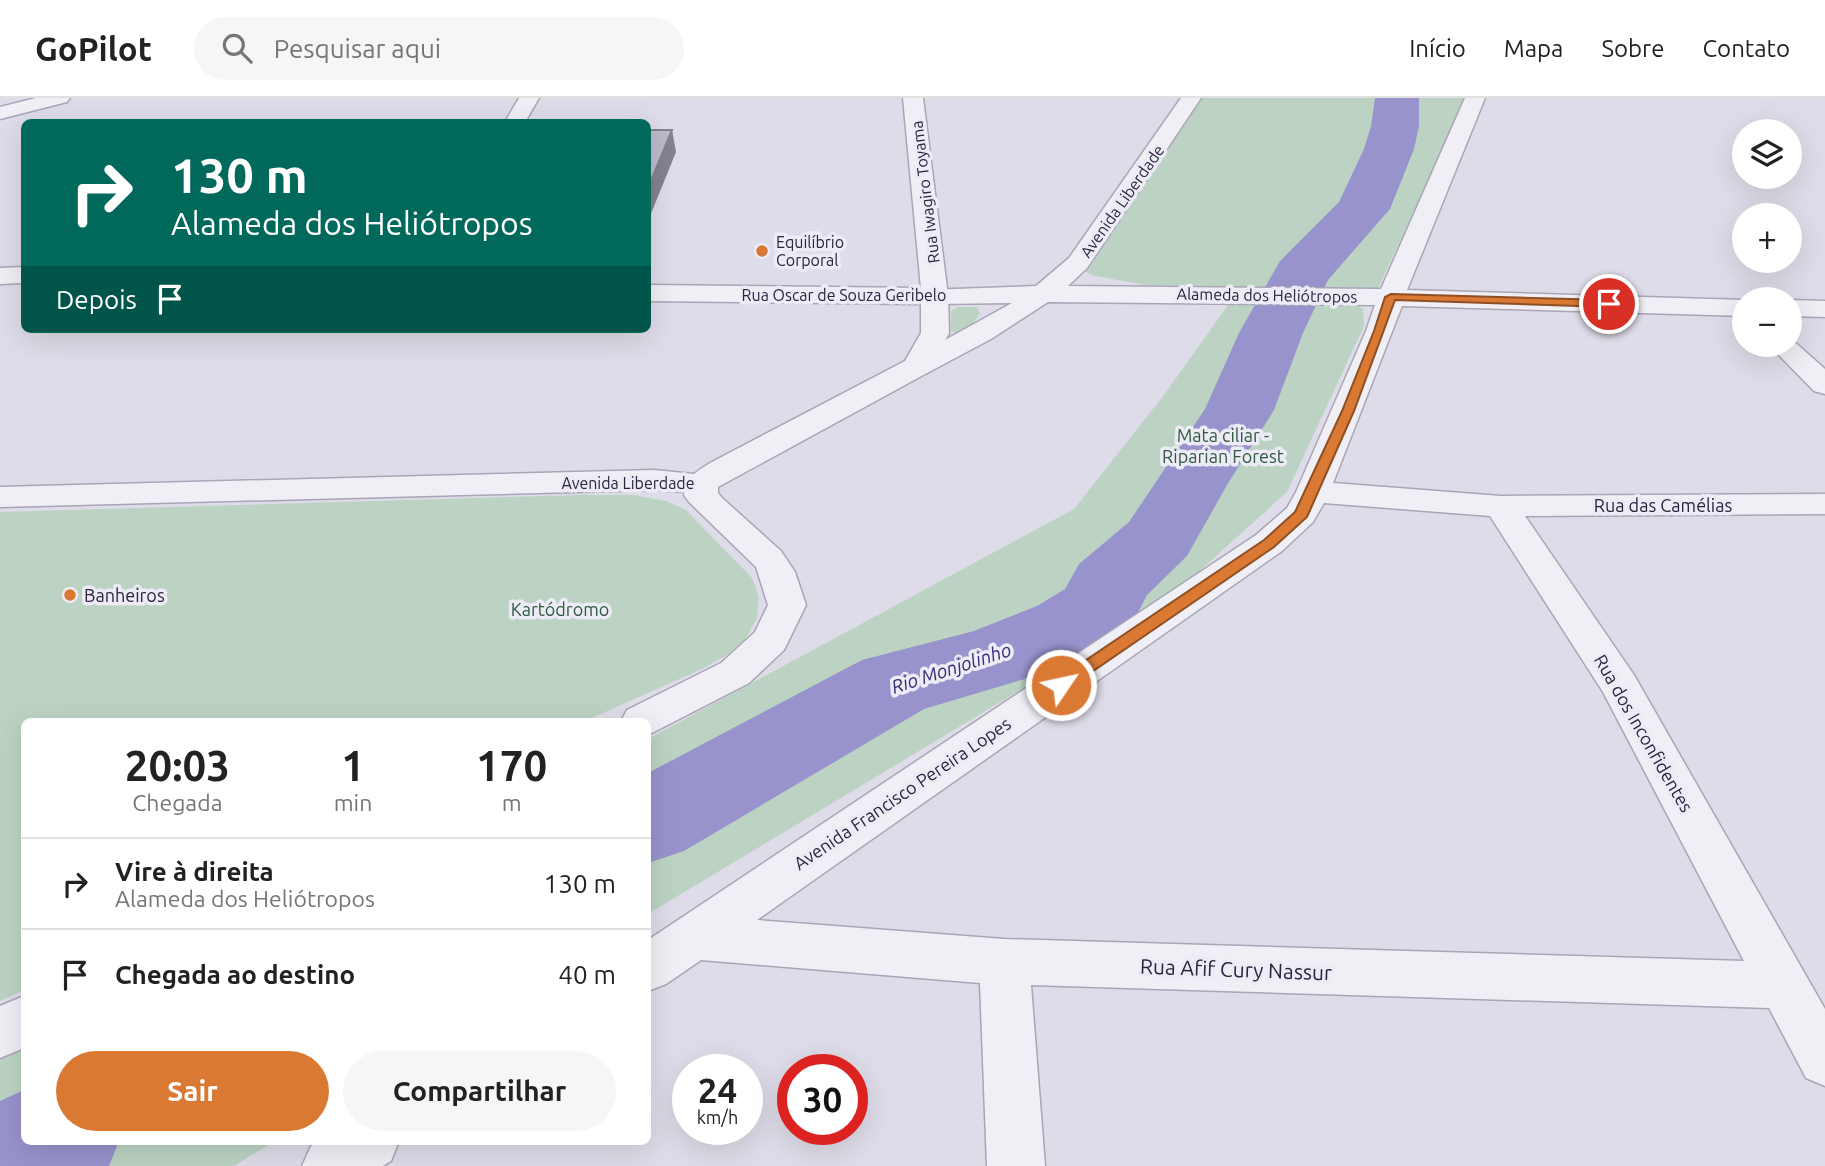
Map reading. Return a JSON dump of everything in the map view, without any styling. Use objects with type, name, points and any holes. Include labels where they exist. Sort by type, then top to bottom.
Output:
[{"type":"street","points":[[0,113],[60,98]]},
{"type":"street","points":[[517,119],[529,98]]},
{"type":"street","name":"Rua Iwagiro Toyama","points":[[913,98],[935,296],[935,333],[917,366]]},
{"type":"street","name":"Avenida Liberdade","points":[[0,498],[654,480],[702,483],[917,366],[971,340],[1059,283],[1078,263],[1191,98]]},
{"type":"street","name":"Avenida Francisco Pereira Lopes","points":[[651,966],[1269,543],[1301,514],[1313,492],[1371,354],[1391,297],[1475,98]]},
{"type":"street","points":[[0,276],[21,275]]},
{"type":"street","name":"Rua Oscar de Souza Geribelo","points":[[651,293],[935,296],[1041,293]]},
{"type":"street","name":"Alameda dos Heliótropos","points":[[1041,293],[1334,295],[1732,308]]},
{"type":"street","points":[[1802,308],[1825,309]]},
{"type":"street","points":[[1796,357],[1825,385]]},
{"type":"street","points":[[648,718],[735,673],[770,640],[787,605],[775,568],[751,543],[715,514],[701,495],[702,483]]},
{"type":"street","points":[[1313,492],[1501,506]]},
{"type":"street","name":"Rua das Camélias","points":[[1501,506],[1825,504]]},
{"type":"street","name":"Rua dos Inconfidentes","points":[[1501,506],[1620,685],[1825,1060]]},
{"type":"street","name":"Rua Afif Cury Nassur","points":[[691,937],[1004,962],[1782,985]]},
{"type":"street","points":[[1004,962],[1016,1166]]},
{"type":"street","points":[[0,1033],[21,1022]]},
{"type":"street","points":[[331,1166],[365,1145]]},
{"type":"green space","points":[[1202,98],[1467,98],[1378,288],[1145,285],[1095,276],[1082,270]]},
{"type":"green space","name":"Mata ciliar - Riparian Forest","points":[[1348,300],[1363,309],[1364,326],[1287,492],[1196,574],[1047,674],[651,912],[651,737],[1074,509],[1164,395],[1231,301]]},
{"type":"green space","points":[[958,307],[977,307],[980,313],[972,325],[954,333],[951,330],[951,311]]},
{"type":"green space","name":"Kartódromo","points":[[633,495],[666,501],[686,510],[752,578],[759,596],[757,618],[745,640],[727,655],[700,670],[592,718],[21,718],[21,991],[0,1001],[0,512]]},
{"type":"green space","points":[[21,1040],[21,1145],[268,1145],[234,1166],[0,1166],[0,1050]]},
{"type":"building","points":[[651,130],[672,130],[651,181]]},
{"type":"waterway","name":"Rio Monjolinho","points":[[651,819],[894,684],[1006,653],[1068,627],[1101,606],[1109,584],[1159,538],[1189,485],[1239,410],[1271,333],[1301,274],[1363,209],[1389,149],[1395,126],[1397,98]]},
{"type":"waterway","name":"Rio Monjolinho","points":[[8,1166],[47,1145]]},
{"type":"place","name":"Equilíbrio Corporal","points":[[762,251]]},
{"type":"place","name":"Banheiros","points":[[70,595]]},
{"type":"route","points":[[1061,685],[1269,543],[1301,514],[1348,411],[1391,297],[1609,304]]}]
